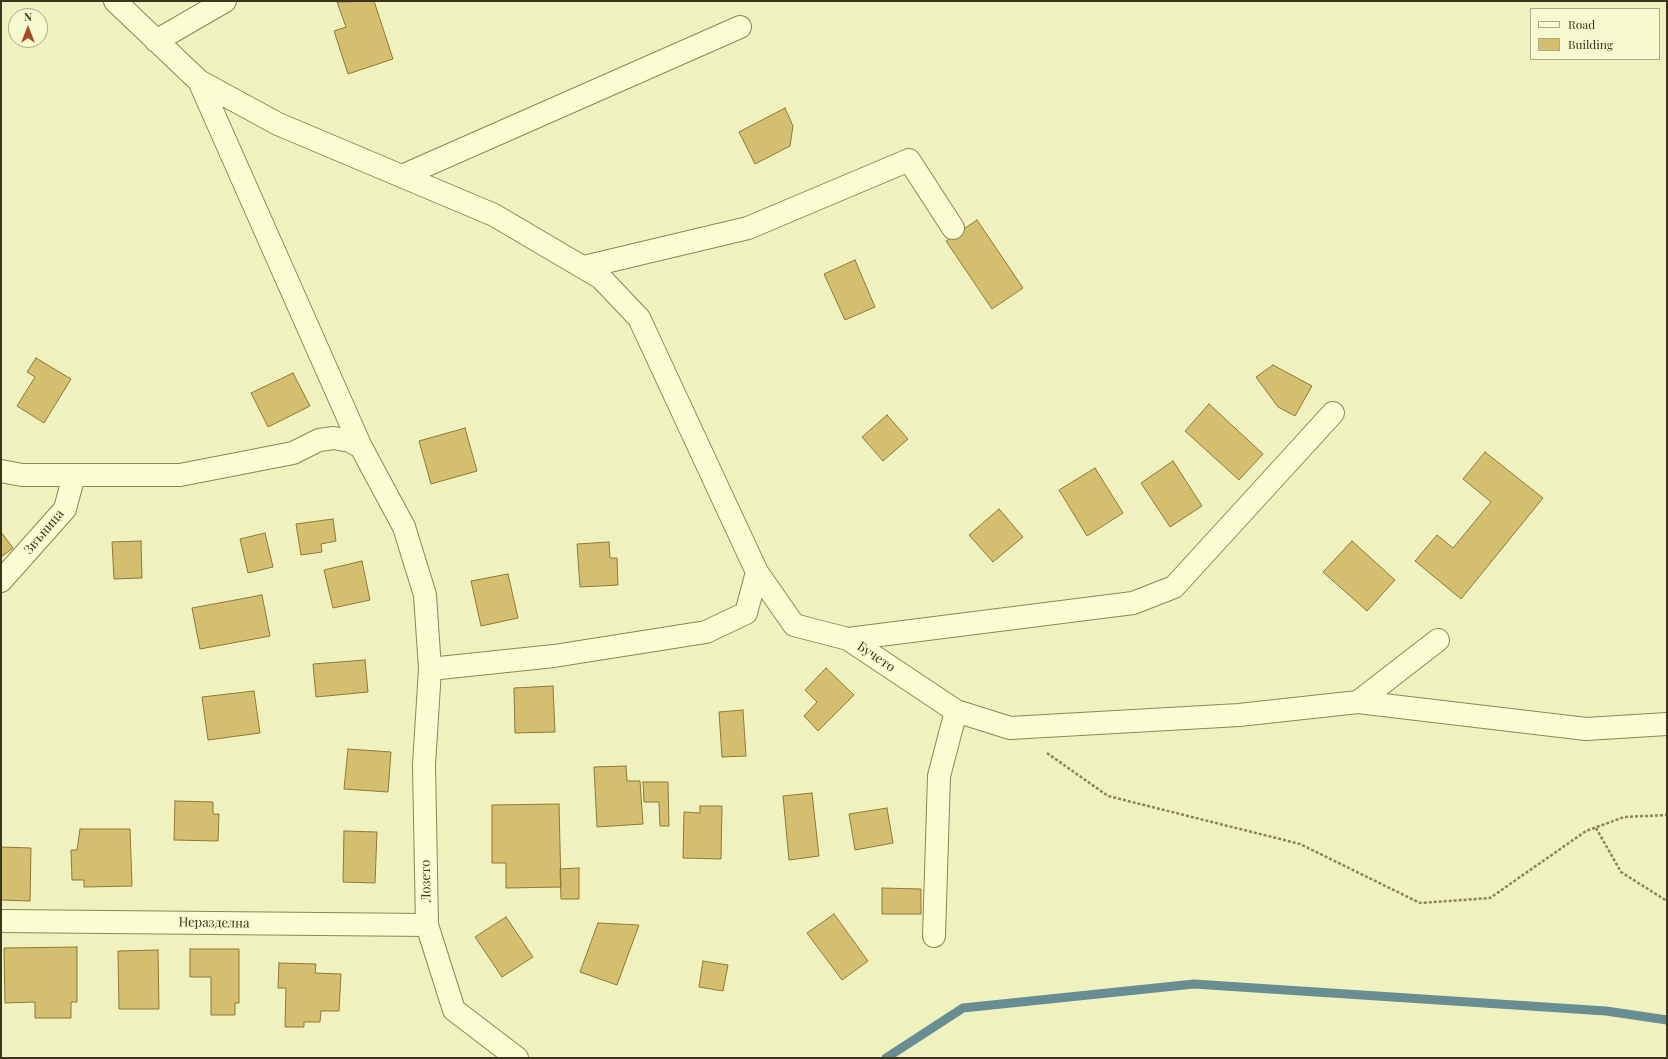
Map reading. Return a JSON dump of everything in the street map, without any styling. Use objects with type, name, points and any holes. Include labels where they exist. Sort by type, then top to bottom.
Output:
[{"type":"street","points":[[115,1],[199,81]]},
{"type":"street","points":[[156,41],[224,1]]},
{"type":"street","points":[[402,176],[740,27]]},
{"type":"street","name":"Бучето","points":[[199,81],[278,124],[494,215],[602,278],[639,318],[757,572],[794,625],[848,639],[956,711],[1010,728],[1239,714],[1358,702]]},
{"type":"street","name":"Лозето","points":[[199,81],[361,447],[404,527],[425,595],[430,669],[424,765],[427,925],[454,1010],[517,1058]]},
{"type":"street","points":[[584,267],[748,228],[909,160],[953,228]]},
{"type":"street","points":[[848,639],[1133,603],[1174,587],[1333,413]]},
{"type":"street","points":[[1,471],[22,475],[180,475],[294,453],[319,440],[334,438],[350,441],[361,447]]},
{"type":"street","name":"Звъница","points":[[1,581],[65,509],[74,475]]},
{"type":"street","points":[[430,669],[554,656],[706,632],[746,613],[757,572]]},
{"type":"street","points":[[1358,702],[1438,640]]},
{"type":"street","points":[[1358,702],[1586,729],[1667,724]]},
{"type":"street","points":[[934,936],[939,776],[956,711]]},
{"type":"street","name":"Неразделна","points":[[1,921],[427,925]]},
{"type":"path","points":[[1043,750],[1108,796],[1300,844],[1420,903],[1490,898],[1586,831],[1624,817],[1667,815]]},
{"type":"path","points":[[1596,828],[1621,872],[1667,901]]},
{"type":"building","points":[[374,1],[393,59],[348,74],[334,31],[346,27],[337,2]]},
{"type":"building","points":[[785,108],[793,126],[790,146],[755,164],[739,132]]},
{"type":"building","points":[[977,220],[1023,288],[992,309],[946,241]]},
{"type":"building","points":[[855,260],[875,307],[845,320],[824,274]]},
{"type":"building","points":[[36,358],[71,379],[44,423],[17,406],[35,377],[27,372]]},
{"type":"building","points":[[1273,365],[1312,386],[1295,416],[1278,407],[1256,377]]},
{"type":"building","points":[[293,373],[310,406],[268,427],[251,393]]},
{"type":"building","points":[[1209,404],[1263,454],[1239,480],[1185,431]]},
{"type":"building","points":[[887,415],[908,439],[883,461],[862,437]]},
{"type":"building","points":[[465,428],[477,471],[431,484],[419,441]]},
{"type":"building","points":[[1485,452],[1543,498],[1461,599],[1415,561],[1437,535],[1453,548],[1491,502],[1463,479]]},
{"type":"building","points":[[1173,461],[1202,506],[1170,527],[1141,483]]},
{"type":"building","points":[[1095,468],[1123,513],[1087,536],[1059,490]]},
{"type":"building","points":[[999,509],[1023,537],[993,562],[969,535]]},
{"type":"building","points":[[333,519],[336,541],[321,544],[322,552],[301,555],[296,524]]},
{"type":"building","points":[[1,532],[13,548],[1,557]]},
{"type":"building","points":[[265,533],[273,567],[248,573],[240,539]]},
{"type":"building","points":[[141,541],[142,578],[114,579],[112,542]]},
{"type":"building","points":[[1352,541],[1395,580],[1367,611],[1323,572]]},
{"type":"building","points":[[609,542],[610,558],[617,558],[618,585],[580,587],[577,544]]},
{"type":"building","points":[[362,561],[370,600],[333,608],[324,570]]},
{"type":"building","points":[[508,574],[518,618],[481,626],[471,581]]},
{"type":"building","points":[[262,595],[270,636],[200,649],[192,608]]},
{"type":"building","points":[[365,660],[368,692],[316,697],[313,664]]},
{"type":"building","points":[[826,668],[854,695],[818,731],[804,716],[817,702],[805,690]]},
{"type":"building","points":[[553,686],[555,732],[515,733],[514,688]]},
{"type":"building","points":[[254,691],[260,733],[208,740],[202,697]]},
{"type":"building","points":[[743,710],[746,756],[722,757],[719,712]]},
{"type":"building","points":[[348,749],[391,752],[388,792],[344,789]]},
{"type":"building","points":[[626,766],[627,781],[640,781],[643,824],[597,827],[594,767]]},
{"type":"building","points":[[643,782],[668,782],[669,826],[660,826],[659,802],[644,802]]},
{"type":"building","points":[[812,793],[819,856],[789,860],[783,796]]},
{"type":"building","points":[[175,801],[213,802],[213,814],[219,814],[218,841],[174,840]]},
{"type":"building","points":[[559,804],[561,887],[506,888],[506,863],[492,863],[492,805]]},
{"type":"building","points":[[700,806],[722,806],[721,859],[683,858],[684,812],[700,813]]},
{"type":"building","points":[[887,808],[893,843],[855,850],[849,814]]},
{"type":"building","points":[[80,829],[130,829],[132,886],[84,887],[84,880],[72,880],[71,850],[77,850]]},
{"type":"building","points":[[344,831],[377,832],[375,883],[343,882]]},
{"type":"building","points":[[1,847],[31,848],[30,901],[1,900]]},
{"type":"building","points":[[579,868],[579,899],[561,899],[560,869]]},
{"type":"building","points":[[882,888],[921,889],[921,914],[882,914]]},
{"type":"building","points":[[834,914],[868,961],[842,980],[807,933]]},
{"type":"building","points":[[506,917],[533,957],[502,977],[475,937]]},
{"type":"building","points":[[598,923],[639,925],[617,985],[580,972]]},
{"type":"building","points":[[77,947],[77,1002],[71,1002],[71,1018],[35,1018],[35,1002],[5,1003],[4,948]]},
{"type":"building","points":[[190,949],[239,949],[239,1003],[235,1003],[235,1015],[211,1015],[211,977],[190,977]]},
{"type":"building","points":[[158,950],[159,1009],[119,1009],[118,951]]},
{"type":"building","points":[[703,961],[728,965],[723,991],[699,987]]},
{"type":"building","points":[[279,963],[316,964],[315,973],[341,974],[339,1011],[321,1011],[320,1022],[304,1022],[304,1027],[285,1027],[286,988],[278,988]]},
{"type":"waterway","points":[[886,1058],[963,1008],[1194,984],[1606,1011],[1667,1020]]}]
